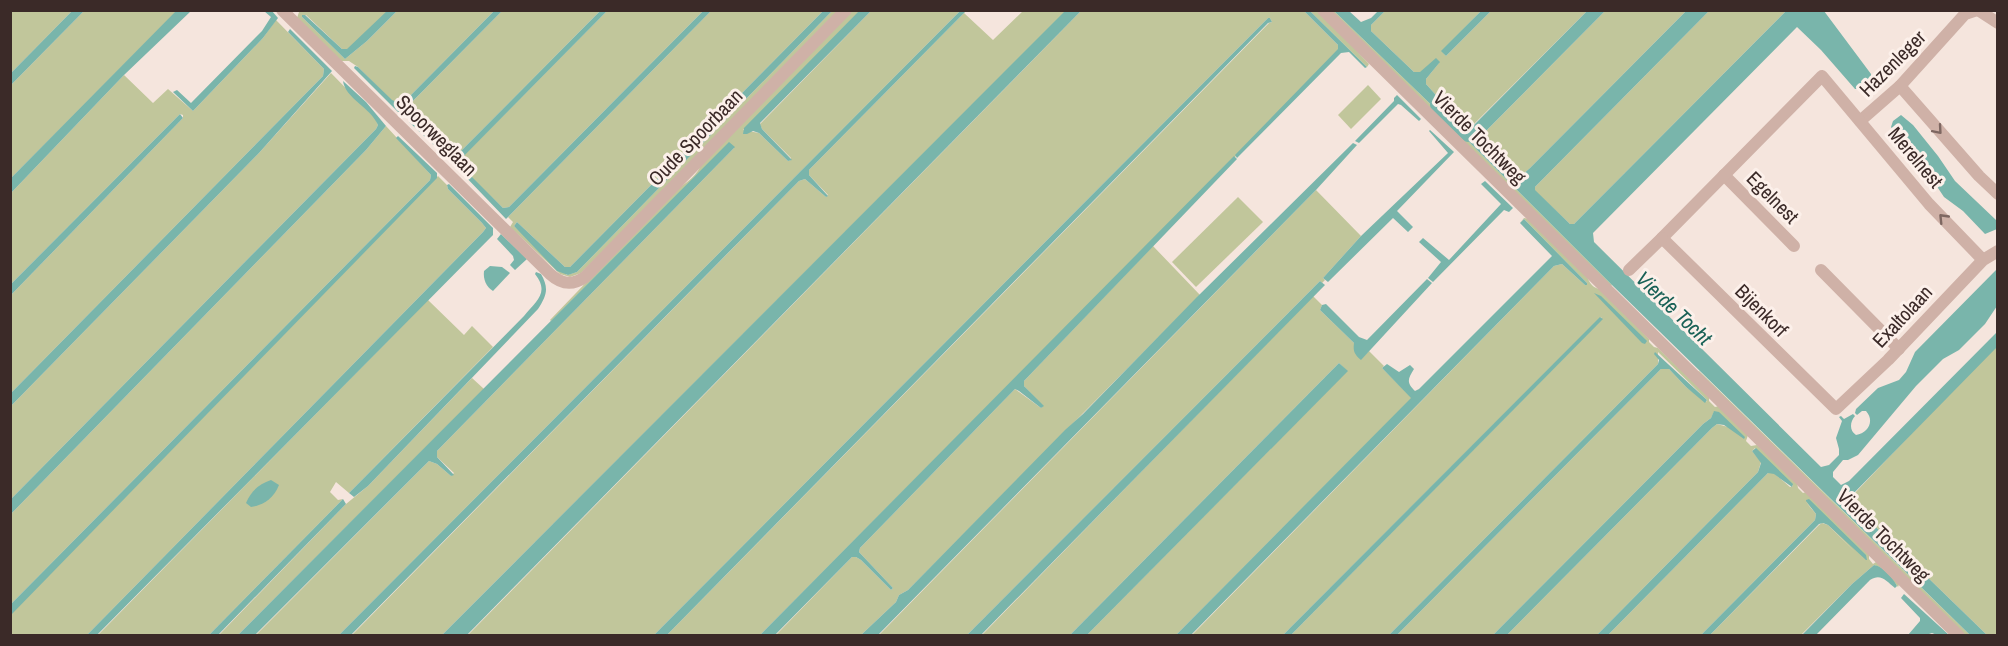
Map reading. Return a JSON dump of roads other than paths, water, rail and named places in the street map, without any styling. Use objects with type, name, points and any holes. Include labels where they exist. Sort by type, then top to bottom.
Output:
[{"type":"street","name":"Spoorweglaan","points":[[282,10],[557,281],[567,283]]},
{"type":"street","name":"Oude Spoorbaan","points":[[567,283],[585,278],[846,10]]},
{"type":"street","name":"Vierde Tochtweg","points":[[1323,10],[1610,289],[1959,636]]},
{"type":"street","points":[[1978,10],[1998,23]]},
{"type":"street","name":"Hazenleger","points":[[1860,121],[1900,86],[1965,14],[1978,10]]},
{"type":"street","name":"Merelnest","points":[[1724,175],[1822,76],[1929,204],[1983,260]]},
{"type":"street","points":[[1900,86],[1979,176],[1998,194]]},
{"type":"street","points":[[1629,270],[1724,175]]},
{"type":"street","name":"Egelnest","points":[[1724,175],[1794,246]]},
{"type":"street","name":"Bijenkorf","points":[[1662,238],[1836,409]]},
{"type":"street","name":"Exaltolaan","points":[[1836,409],[1899,349],[1983,260],[1998,250]]},
{"type":"street","points":[[1821,270],[1899,349]]},
{"type":"water","points":[[177,10],[191,11],[124,75],[11,193],[11,178]]},
{"type":"water","points":[[388,10],[397,11],[345,59],[302,17],[305,15],[342,49],[347,49]]},
{"type":"water","points":[[860,10],[871,11],[760,123],[762,129],[792,160],[788,161],[759,133],[753,131],[743,134],[744,128]]},
{"type":"water","points":[[1066,10],[1081,11],[467,635],[442,635]]},
{"type":"water","points":[[72,11],[84,11],[11,85],[11,73]]},
{"type":"water","points":[[264,11],[272,11],[278,18],[263,38],[193,111],[173,92],[177,90],[191,103],[262,31],[271,17]]},
{"type":"water","points":[[494,11],[502,11],[402,112],[398,112],[354,68],[358,67],[392,100],[399,103],[406,100]]},
{"type":"water","points":[[600,11],[607,11],[455,165],[409,122],[412,120],[450,156],[456,156]]},
{"type":"water","points":[[703,11],[711,11],[506,219],[462,173],[465,170],[503,208],[509,207]]},
{"type":"water","points":[[823,11],[832,11],[577,272],[568,275],[557,271],[514,226],[517,222],[565,267],[570,267]]},
{"type":"water","points":[[960,11],[966,11],[809,170],[809,175],[828,196],[826,197],[805,179],[799,181],[351,635],[339,635]]},
{"type":"water","points":[[1304,11],[1310,11],[1367,67],[1365,68],[1349,52],[1341,53],[1237,158],[1235,155],[1338,49],[1338,45]]},
{"type":"water","points":[[1334,11],[1349,11],[1361,22],[1371,18],[1378,11],[1385,11],[1371,25],[1371,31],[1414,72],[1420,72],[1436,58],[1440,62],[1426,79],[1426,84],[1453,114],[1447,120]]},
{"type":"water","points":[[1481,11],[1491,11],[1446,56],[1441,51]]},
{"type":"water","points":[[1587,11],[1605,11],[1483,134],[1484,142],[1519,173],[1523,174],[1530,168],[1686,11],[1709,11],[1535,187],[1535,190],[1570,224],[1574,224],[1786,11],[1824,11],[1871,74],[1871,78],[1860,89],[1855,89],[1821,50],[1797,27],[1593,233],[1594,242],[1821,467],[1829,465],[1839,455],[1836,438],[1842,421],[1839,417],[1844,419],[1853,414],[1855,416],[1851,426],[1852,431],[1856,435],[1864,432],[1869,426],[1869,415],[1866,411],[1862,411],[1857,415],[1856,409],[1878,388],[1899,380],[1906,372],[1915,352],[1997,269],[1997,306],[1985,324],[1959,350],[1943,359],[1916,386],[1858,455],[1843,460],[1833,472],[1833,477],[1841,485],[1849,481],[1997,332],[1997,347],[1851,496],[1851,503],[1987,635],[1970,635],[1452,125],[1459,119],[1469,126],[1474,125]]},
{"type":"water","points":[[1268,18],[1272,22],[1268,23],[667,635],[654,635]]},
{"type":"water","points":[[290,29],[332,71],[259,153],[11,406],[11,393],[323,76],[324,69],[288,32]]},
{"type":"water","points":[[343,81],[366,102],[386,126],[366,150],[11,514],[11,499],[376,129],[378,125],[375,119],[348,93]]},
{"type":"water","points":[[1397,95],[1421,119],[1419,121],[1398,104],[1359,143],[1355,141],[1394,101]]},
{"type":"water","points":[[180,114],[183,118],[11,295],[11,284]]},
{"type":"water","points":[[1901,115],[1913,125],[1955,181],[1996,220],[1997,229],[1985,234],[1963,211],[1944,197],[1891,127],[1893,121]]},
{"type":"water","points":[[1430,130],[1454,152],[1397,211],[1413,227],[1408,232],[1393,218],[1328,282],[1323,278],[1361,236],[1448,153]]},
{"type":"water","points":[[398,136],[437,173],[437,178],[11,615],[11,604],[430,180],[431,175],[396,138]]},
{"type":"water","points":[[729,142],[735,147],[437,451],[437,457],[454,475],[451,476],[437,464],[429,461],[255,635],[238,635]]},
{"type":"water","points":[[1353,143],[1357,145],[1316,190],[878,635],[861,635],[1196,298]]},
{"type":"water","points":[[1234,156],[1237,159],[1024,381],[1024,386],[1044,406],[1041,408],[1015,389],[860,548],[859,552],[893,588],[891,590],[861,560],[852,557],[775,635],[760,635]]},
{"type":"water","points":[[1485,181],[1513,208],[1509,212],[1504,210],[1433,282],[1428,278],[1441,262],[1419,242],[1423,238],[1449,260],[1501,204],[1481,184]]},
{"type":"water","points":[[449,184],[493,228],[493,235],[97,635],[87,635],[483,232],[486,228],[448,189]]},
{"type":"water","points":[[1524,219],[1587,285],[1562,264],[1554,266],[1191,635],[1176,635],[1411,398],[1382,368],[1387,364],[1399,372],[1410,365],[1414,369],[1409,383],[1415,391],[1419,389],[1552,256],[1520,223]]},
{"type":"water","points":[[501,234],[527,259],[515,270],[510,265],[514,260],[513,256],[497,239]]},
{"type":"water","points":[[490,266],[502,267],[510,273],[493,291],[487,285],[484,277],[484,271]]},
{"type":"water","points":[[536,272],[541,274],[546,288],[538,309],[368,486],[354,497],[349,493],[533,306],[541,292]]},
{"type":"water","points":[[1427,279],[1432,283],[1361,360],[1355,352],[1354,343],[1320,310],[1322,305],[1326,304],[1359,337],[1367,340]]},
{"type":"water","points":[[1320,281],[1325,285],[981,635],[967,635]]},
{"type":"water","points":[[1594,293],[1601,296],[1647,341],[1645,344],[1642,343]]},
{"type":"water","points":[[1600,317],[1603,319],[1291,635],[1283,635]]},
{"type":"water","points":[[1655,352],[1707,400],[1705,403],[1669,369],[1661,369],[1397,635],[1389,635],[1658,364],[1659,360]]},
{"type":"water","points":[[1339,363],[1348,371],[1087,635],[1070,635]]},
{"type":"water","points":[[1714,411],[1719,412],[1745,437],[1744,439],[1724,425],[1717,424],[1507,635],[1493,635],[1711,418]]},
{"type":"water","points":[[1756,448],[1793,484],[1792,487],[1774,474],[1768,473],[1608,635],[1597,635],[1758,472],[1761,463],[1752,451]]},
{"type":"water","points":[[271,480],[279,485],[271,497],[256,506],[251,507],[246,503],[256,488]]},
{"type":"water","points":[[343,499],[346,504],[218,635],[209,635]]},
{"type":"water","points":[[1809,499],[1866,555],[1867,560],[1828,525],[1819,524],[1710,635],[1701,635],[1815,520],[1816,514],[1806,501]]},
{"type":"water","points":[[1874,565],[1887,573],[1897,586],[1895,588],[1877,577],[1870,580],[1816,635],[1801,636],[1852,584]]},
{"type":"water","points":[[1904,594],[1949,635],[1932,633],[1908,635],[1920,618],[1901,598]]},
{"type":"waterway","name":"Vierde Tocht","points":[[1437,105],[1468,135]]}]
